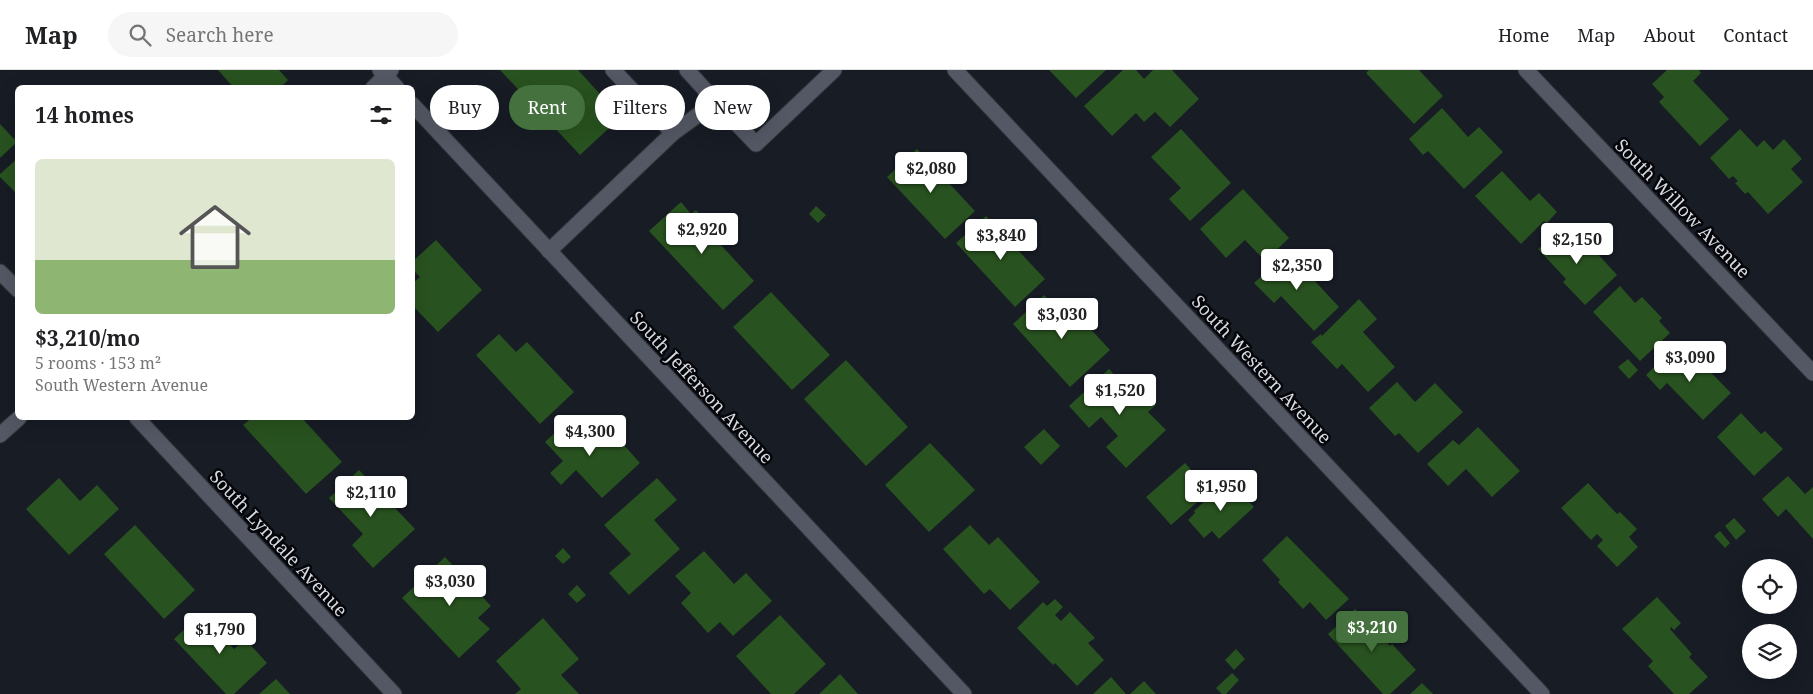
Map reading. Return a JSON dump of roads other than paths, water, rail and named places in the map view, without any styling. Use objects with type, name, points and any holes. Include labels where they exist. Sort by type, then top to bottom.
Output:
[{"type":"street","points":[[613,70],[673,133]]},
{"type":"street","points":[[686,70],[700,85]]},
{"type":"street","points":[[743,130],[756,144],[834,70]]},
{"type":"street","name":"South Western Avenue","points":[[955,70],[1542,694]]},
{"type":"street","name":"South Willow Avenue","points":[[1526,70],[1813,373]]},
{"type":"street","points":[[375,85],[386,72],[395,85]]},
{"type":"street","name":"South Jefferson Avenue","points":[[415,107],[964,694]]},
{"type":"street","points":[[549,251],[673,133],[695,117]]},
{"type":"street","points":[[0,272],[15,287]]},
{"type":"street","points":[[0,435],[17,420]]},
{"type":"street","name":"South Lyndale Avenue","points":[[139,420],[394,694]]}]
